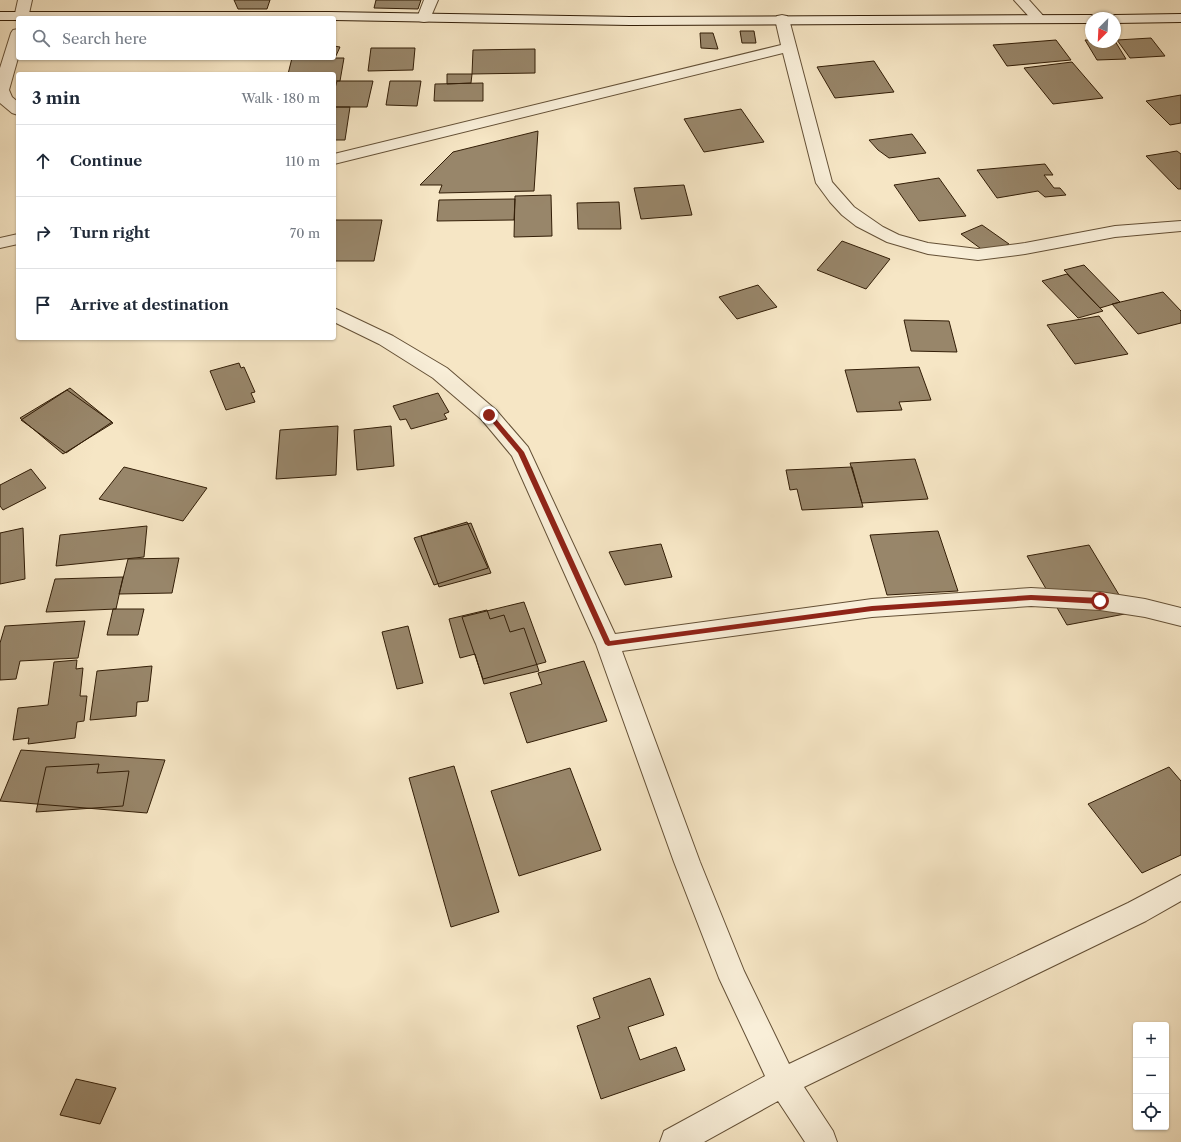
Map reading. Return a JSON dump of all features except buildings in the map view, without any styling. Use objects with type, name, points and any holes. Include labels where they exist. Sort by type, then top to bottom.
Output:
[{"type":"street","points":[[21,16],[25,0]]},
{"type":"street","points":[[424,18],[431,0]]},
{"type":"street","points":[[1021,0],[1039,19]]},
{"type":"street","points":[[0,16],[16,17]]},
{"type":"street","points":[[336,16],[630,21],[782,19],[1085,19]]},
{"type":"street","points":[[1121,19],[1181,18]]},
{"type":"street","points":[[782,19],[824,184],[834,198],[848,212],[877,232],[907,244],[936,251],[961,254],[988,254],[1132,230],[1181,226]]},
{"type":"street","points":[[16,41],[1,90],[5,98],[16,108]]},
{"type":"street","points":[[336,159],[789,48]]},
{"type":"street","points":[[0,244],[16,240]]},
{"type":"street","points":[[336,315],[386,340],[440,373],[489,415],[521,452],[608,644],[687,862],[733,978],[783,1082],[822,1142]]},
{"type":"street","points":[[608,644],[872,608],[1031,598],[1100,601],[1145,608],[1181,617]]},
{"type":"street","points":[[675,1142],[783,1082],[1137,912],[1181,887]]},
{"type":"route","points":[[489,415],[521,452],[608,644],[872,608],[1031,598],[1100,601]]}]
